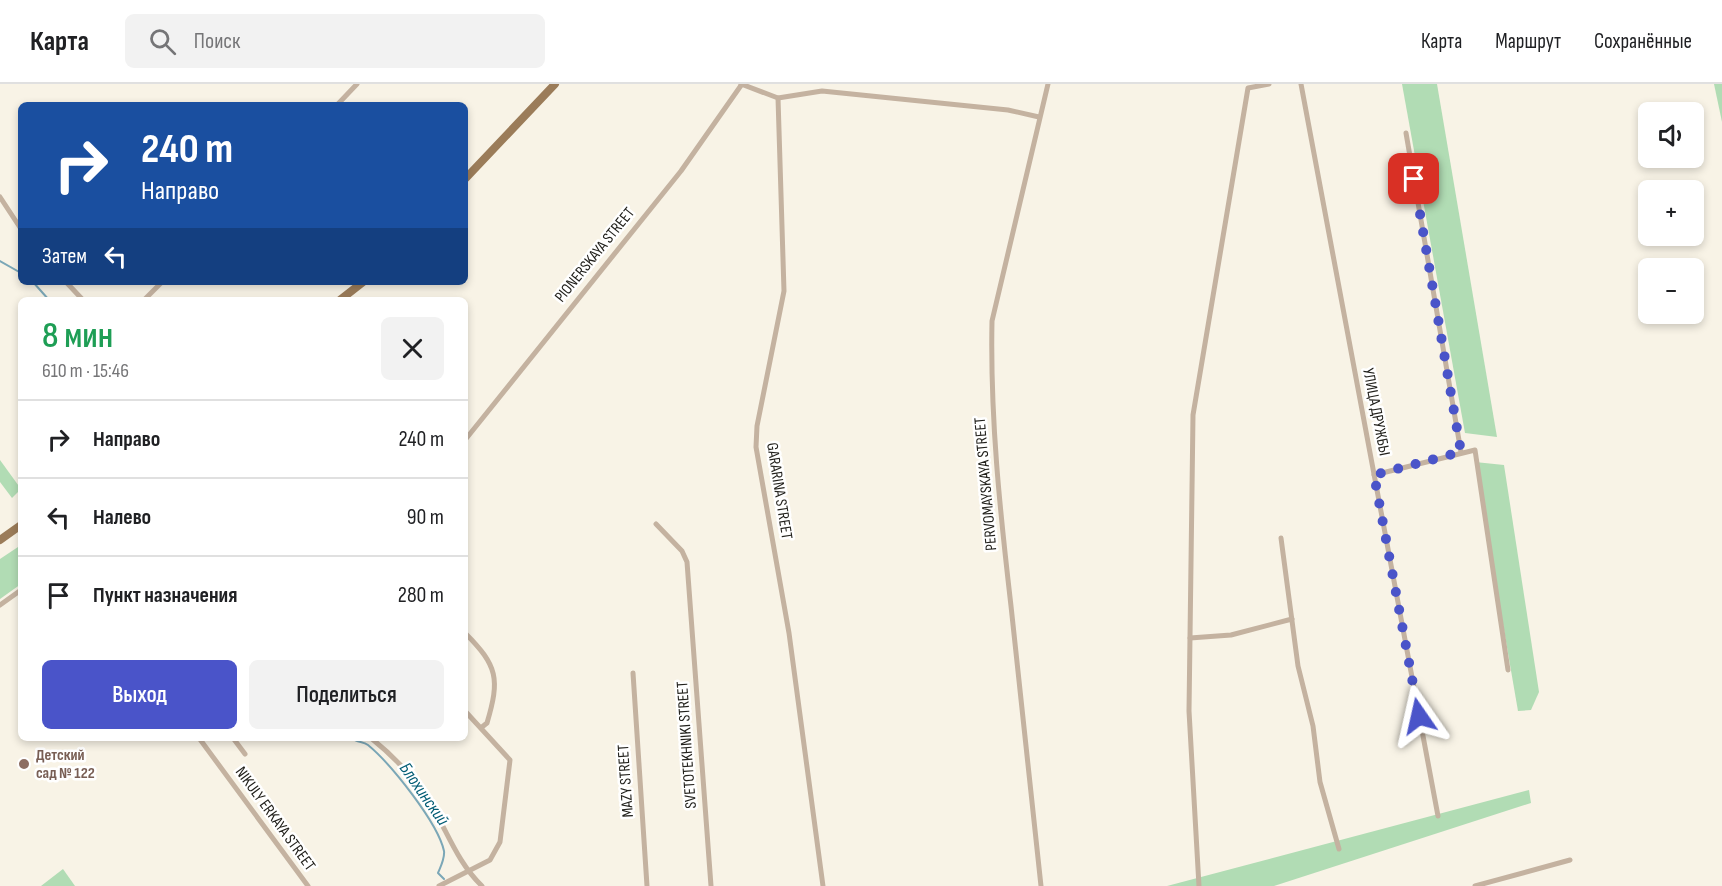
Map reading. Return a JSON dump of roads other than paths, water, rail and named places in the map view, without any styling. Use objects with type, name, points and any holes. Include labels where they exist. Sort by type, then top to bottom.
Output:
[{"type":"main road","points":[[468,176],[555,84]]},
{"type":"main road","points":[[344,297],[359,285]]},
{"type":"main road","points":[[0,540],[18,527]]},
{"type":"street","points":[[340,102],[357,84]]},
{"type":"street","points":[[742,84],[778,98],[817,91],[1008,110],[1040,117]]},
{"type":"street","name":"PIONERSKAYA STREET","points":[[468,436],[681,171],[742,84]]},
{"type":"street","points":[[817,91],[820,84]]},
{"type":"street","name":"PERVOMAYSKAYA STREET","points":[[1041,886],[1002,526],[993,417],[992,321],[1048,84]]},
{"type":"street","points":[[1199,886],[1188,711],[1193,415],[1248,88],[1269,84]]},
{"type":"street","name":"УЛИЦА ДРУЖБЫ","points":[[1301,84],[1438,816]]},
{"type":"street","name":"GARARINA STREET","points":[[778,98],[784,291],[757,426],[756,447],[789,633],[823,886]]},
{"type":"street","points":[[1406,133],[1461,452]]},
{"type":"street","points":[[0,197],[18,224]]},
{"type":"street","points":[[69,285],[80,297]]},
{"type":"street","points":[[147,297],[159,285]]},
{"type":"street","points":[[1374,475],[1475,450],[1508,670]]},
{"type":"street","name":"SVETOTEKHNIKI STREET","points":[[656,524],[682,551],[687,562],[711,886]]},
{"type":"street","points":[[1281,538],[1298,666],[1311,718],[1320,782],[1339,849]]},
{"type":"street","points":[[0,605],[18,592]]},
{"type":"street","points":[[1190,638],[1231,635],[1292,619]]},
{"type":"street","points":[[468,636],[487,655],[495,678],[493,703],[487,723],[482,727]]},
{"type":"street","name":"MAZY STREET","points":[[633,673],[647,886]]},
{"type":"street","points":[[439,886],[490,860],[500,842],[510,760],[468,714]]},
{"type":"street","name":"NIKULY ERKAYA STREET","points":[[201,741],[308,886]]},
{"type":"street","points":[[235,741],[245,754]]},
{"type":"street","points":[[374,741],[399,762],[426,796],[468,873],[482,886]]},
{"type":"street","points":[[1474,886],[1570,860]]},
{"type":"waterway","name":"Блохинский","points":[[0,261],[18,271]]},
{"type":"waterway","name":"Блохинский","points":[[36,285],[46,297]]},
{"type":"waterway","name":"Блохинский","points":[[356,741],[366,744],[378,754],[401,780],[433,825],[444,851],[438,873],[444,879]]},
{"type":"place","name":"Детский сад № 122","points":[[24,764]]}]
